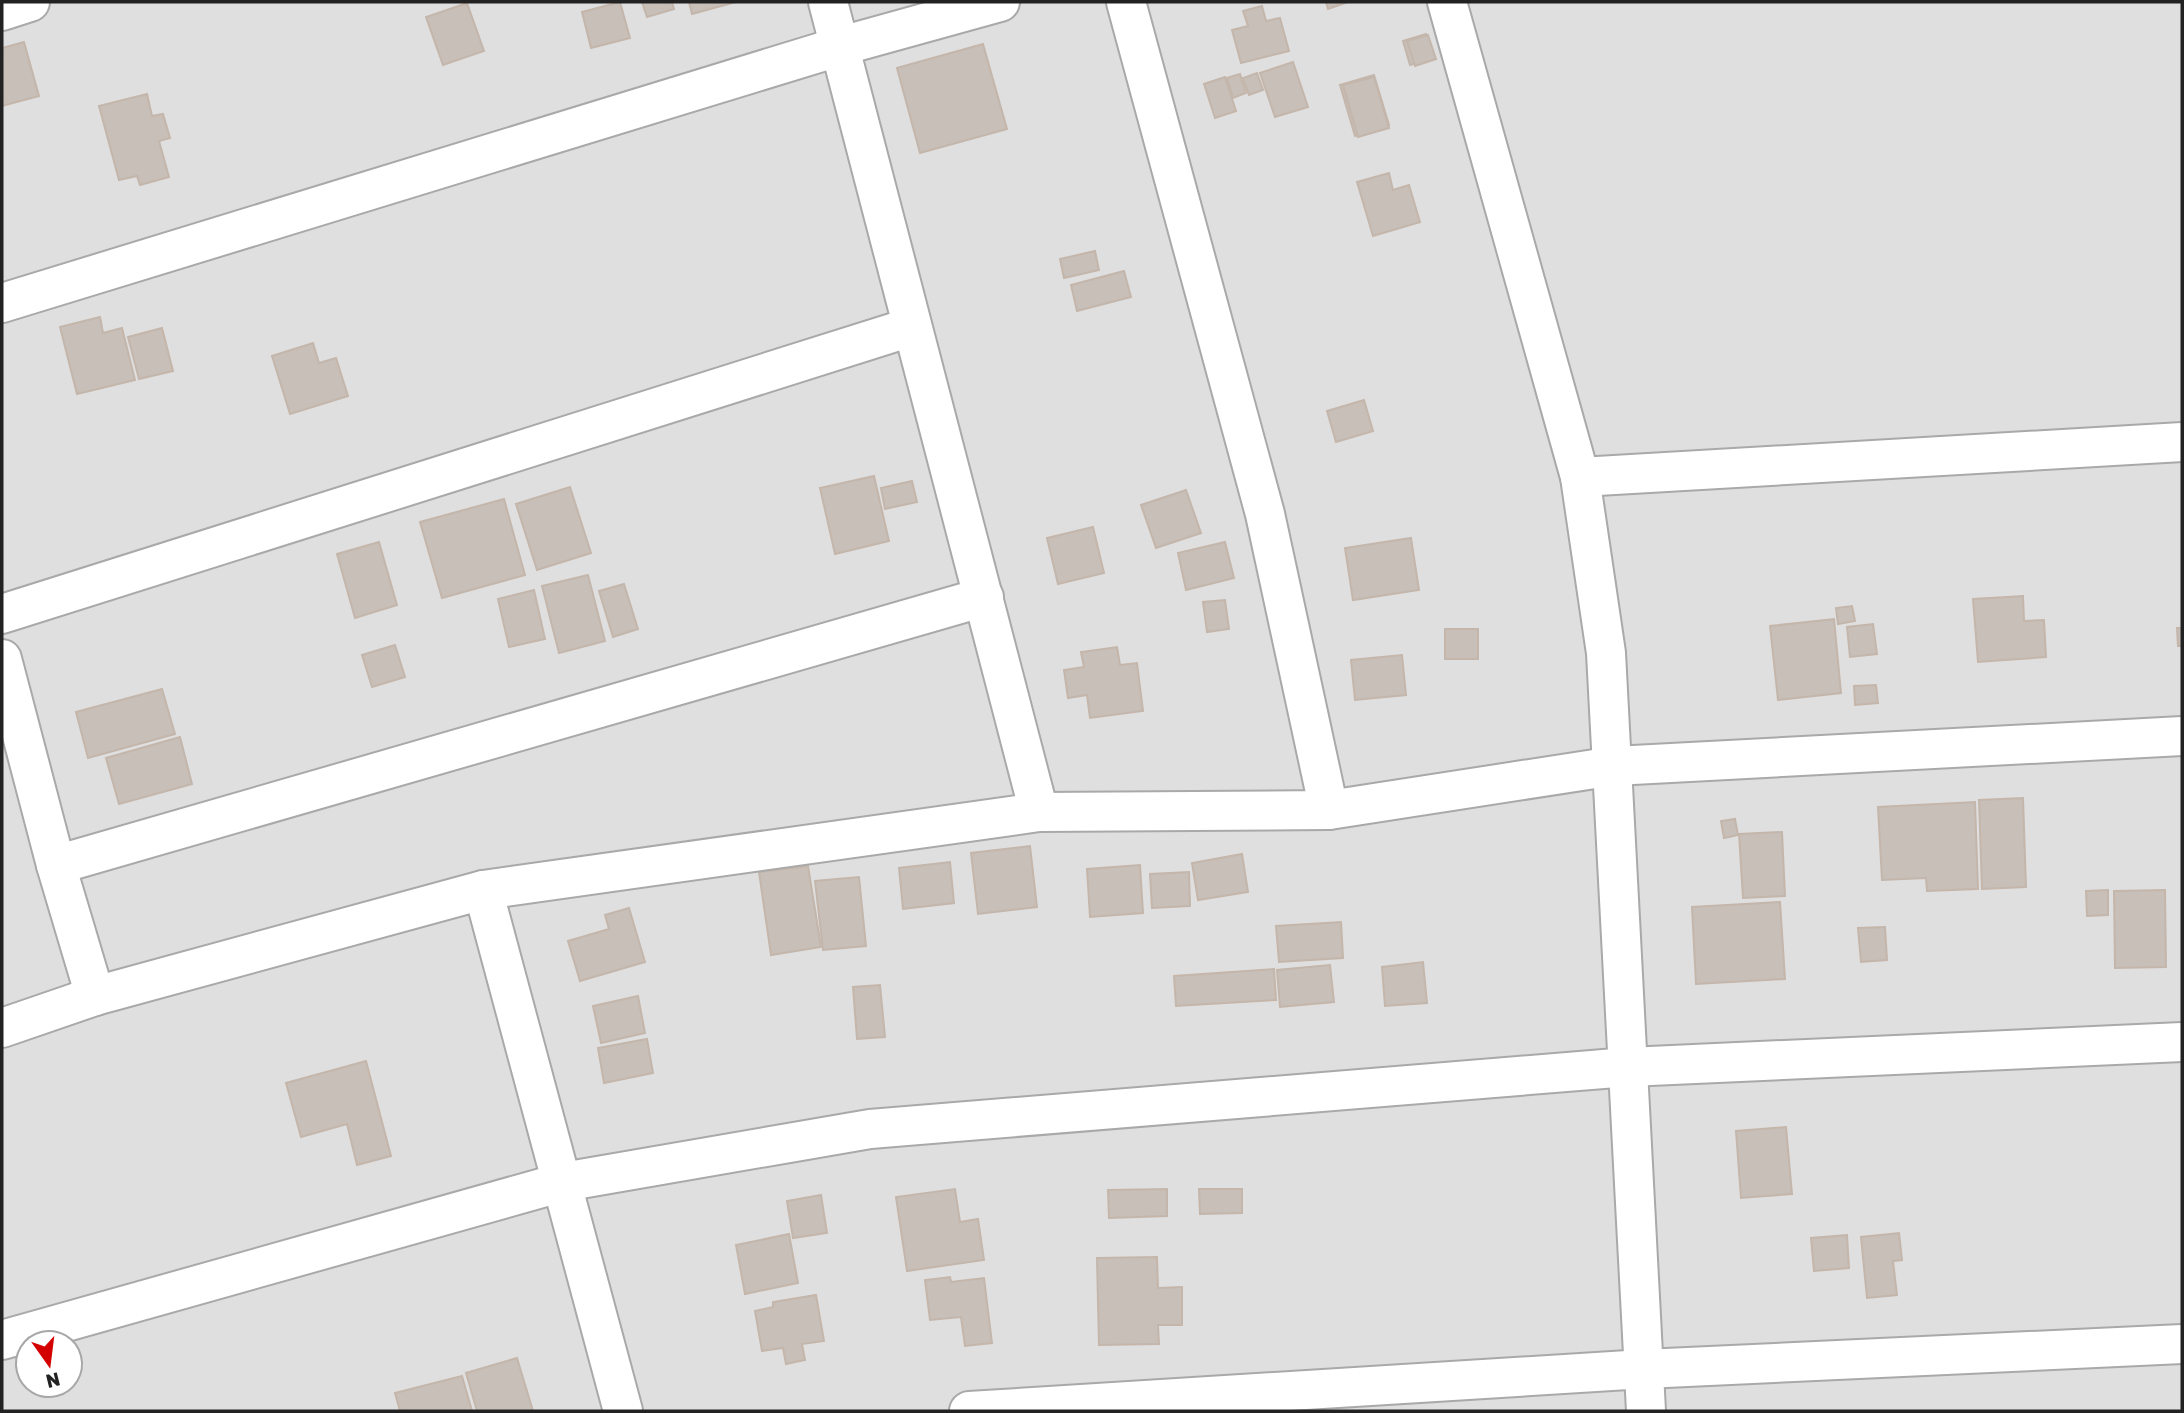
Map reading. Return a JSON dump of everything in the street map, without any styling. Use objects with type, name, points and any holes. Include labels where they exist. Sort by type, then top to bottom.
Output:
[{"type":"street","points":[[2,10],[30,2]]},
{"type":"street","points":[[828,2],[1040,812]]},
{"type":"street","points":[[2,303],[841,46],[1000,2]]},
{"type":"street","points":[[1126,2],[1265,514],[1329,810]]},
{"type":"street","points":[[1447,2],[1580,477],[1606,653],[1646,1411]]},
{"type":"street","points":[[2,614],[911,327]]},
{"type":"street","points":[[1580,477],[2182,442]]},
{"type":"street","points":[[56,866],[984,597]]},
{"type":"street","points":[[2,659],[56,866],[95,996]]},
{"type":"street","points":[[2,1028],[95,996],[483,890],[1040,812],[1329,810],[1614,766],[2182,736]]},
{"type":"street","points":[[483,890],[622,1411]]},
{"type":"street","points":[[2,1340],[562,1182],[870,1129],[1628,1067],[2182,1042]]},
{"type":"street","points":[[969,1411],[1644,1369],[2182,1343]]},
{"type":"shaded area","points":[[2,2],[2182,2],[2182,1411],[2,1411]]},
{"type":"building","points":[[620,2],[630,38],[591,48],[582,12]]},
{"type":"building","points":[[642,2],[672,2],[674,9],[647,17]]},
{"type":"building","points":[[689,2],[736,2],[692,14]]},
{"type":"building","points":[[1326,2],[1348,2],[1328,9]]},
{"type":"building","points":[[467,3],[484,51],[443,65],[426,17]]},
{"type":"building","points":[[1262,6],[1266,21],[1280,18],[1289,51],[1241,63],[1232,30],[1248,26],[1243,11]]},
{"type":"building","points":[[1426,34],[1433,58],[1410,65],[1403,41]]},
{"type":"building","points":[[1428,35],[1436,59],[1415,66],[1407,41]]},
{"type":"building","points":[[24,42],[39,96],[2,106],[2,48]]},
{"type":"building","points":[[983,44],[1007,129],[920,153],[897,68]]},
{"type":"building","points":[[1293,62],[1308,107],[1275,117],[1260,73]]},
{"type":"building","points":[[1257,73],[1263,90],[1249,95],[1243,78]]},
{"type":"building","points":[[1240,74],[1246,93],[1233,98],[1227,78]]},
{"type":"building","points":[[1374,75],[1389,125],[1355,136],[1340,85]]},
{"type":"building","points":[[1225,77],[1236,111],[1215,118],[1204,84]]},
{"type":"building","points":[[1374,77],[1389,128],[1358,137],[1343,85]]},
{"type":"building","points":[[147,94],[152,116],[163,114],[170,138],[159,141],[169,177],[140,185],[137,176],[119,180],[99,106]]},
{"type":"building","points":[[1389,173],[1393,190],[1409,185],[1420,222],[1373,236],[1357,182]]},
{"type":"building","points":[[1095,251],[1099,270],[1064,278],[1060,259]]},
{"type":"building","points":[[1124,271],[1131,297],[1077,311],[1071,285]]},
{"type":"building","points":[[100,317],[103,333],[122,328],[135,380],[77,394],[60,327]]},
{"type":"building","points":[[162,328],[173,371],[139,379],[128,337]]},
{"type":"building","points":[[313,343],[319,363],[336,358],[348,396],[290,414],[272,356]]},
{"type":"building","points":[[1364,400],[1373,431],[1336,442],[1327,411]]},
{"type":"building","points":[[874,476],[889,541],[835,554],[820,488]]},
{"type":"building","points":[[912,481],[917,502],[885,509],[881,488]]},
{"type":"building","points":[[570,487],[591,553],[537,570],[516,504]]},
{"type":"building","points":[[1186,490],[1201,533],[1156,548],[1141,505]]},
{"type":"building","points":[[504,499],[525,575],[442,598],[420,522]]},
{"type":"building","points":[[1093,527],[1104,573],[1058,584],[1047,538]]},
{"type":"building","points":[[1411,538],[1419,590],[1353,600],[1345,548]]},
{"type":"building","points":[[379,542],[397,605],[355,618],[337,554]]},
{"type":"building","points":[[1225,542],[1234,578],[1186,590],[1178,553]]},
{"type":"building","points":[[588,575],[605,641],[559,653],[542,586]]},
{"type":"building","points":[[624,584],[638,629],[613,637],[599,591]]},
{"type":"building","points":[[534,590],[545,639],[509,647],[498,599]]},
{"type":"building","points":[[2023,596],[2024,621],[2044,620],[2046,657],[1978,662],[1973,599]]},
{"type":"building","points":[[1225,600],[1229,629],[1207,632],[1203,602]]},
{"type":"building","points":[[1852,606],[1855,621],[1838,624],[1836,608]]},
{"type":"building","points":[[1834,619],[1841,693],[1778,700],[1770,626]]},
{"type":"building","points":[[1873,624],[1877,654],[1850,657],[1847,627]]},
{"type":"building","points":[[2177,628],[2182,628],[2182,646],[2178,646]]},
{"type":"building","points":[[1445,629],[1478,629],[1478,659],[1445,659]]},
{"type":"building","points":[[395,645],[405,677],[372,687],[362,655]]},
{"type":"building","points":[[1117,647],[1120,665],[1137,663],[1143,711],[1090,718],[1087,695],[1068,698],[1064,670],[1084,667],[1081,652]]},
{"type":"building","points":[[1402,655],[1406,695],[1355,700],[1351,660]]},
{"type":"building","points":[[1876,685],[1878,703],[1855,705],[1854,686]]},
{"type":"building","points":[[162,689],[175,734],[88,758],[76,712]]},
{"type":"building","points":[[180,737],[192,784],[119,804],[106,758]]},
{"type":"building","points":[[2023,798],[2026,887],[1982,889],[1979,800]]},
{"type":"building","points":[[1975,802],[1978,889],[1927,891],[1926,878],[1882,880],[1878,807]]},
{"type":"building","points":[[1735,819],[1738,835],[1724,838],[1721,821]]},
{"type":"building","points":[[1782,832],[1785,896],[1743,898],[1739,834]]},
{"type":"building","points":[[1030,846],[1037,907],[978,914],[971,853]]},
{"type":"building","points":[[1242,854],[1248,892],[1198,900],[1192,863]]},
{"type":"building","points":[[950,862],[954,903],[903,909],[899,868]]},
{"type":"building","points":[[1140,865],[1143,913],[1090,917],[1087,869]]},
{"type":"building","points":[[808,866],[821,947],[771,955],[759,872]]},
{"type":"building","points":[[1189,872],[1190,906],[1152,908],[1150,874]]},
{"type":"building","points":[[859,877],[866,946],[823,950],[815,881]]},
{"type":"building","points":[[2108,890],[2108,915],[2087,916],[2086,891]]},
{"type":"building","points":[[2165,890],[2166,967],[2115,968],[2114,891]]},
{"type":"building","points":[[1780,902],[1785,979],[1696,984],[1692,907]]},
{"type":"building","points":[[629,908],[645,962],[580,981],[568,941],[609,929],[605,915]]},
{"type":"building","points":[[1341,922],[1343,958],[1279,962],[1276,926]]},
{"type":"building","points":[[1885,927],[1887,960],[1861,962],[1858,928]]},
{"type":"building","points":[[1423,962],[1427,1003],[1385,1006],[1382,967]]},
{"type":"building","points":[[1330,965],[1334,1002],[1280,1007],[1277,970]]},
{"type":"building","points":[[1274,969],[1276,1000],[1176,1006],[1174,976]]},
{"type":"building","points":[[880,985],[885,1037],[857,1039],[853,987]]},
{"type":"building","points":[[638,996],[645,1033],[601,1043],[593,1006]]},
{"type":"building","points":[[647,1039],[653,1073],[604,1083],[598,1048]]},
{"type":"building","points":[[366,1061],[391,1156],[357,1165],[347,1124],[301,1137],[286,1083]]},
{"type":"building","points":[[1786,1127],[1792,1194],[1741,1198],[1736,1131]]},
{"type":"building","points":[[955,1189],[960,1222],[978,1219],[984,1260],[907,1271],[896,1197]]},
{"type":"building","points":[[1167,1189],[1167,1216],[1109,1218],[1108,1190]]},
{"type":"building","points":[[1199,1189],[1242,1189],[1242,1213],[1200,1214]]},
{"type":"building","points":[[821,1195],[827,1233],[793,1238],[787,1201]]},
{"type":"building","points":[[1899,1233],[1902,1260],[1893,1261],[1897,1295],[1867,1298],[1861,1237]]},
{"type":"building","points":[[789,1234],[798,1283],[745,1294],[736,1245]]},
{"type":"building","points":[[1847,1235],[1849,1268],[1814,1271],[1811,1238]]},
{"type":"building","points":[[1157,1257],[1158,1288],[1182,1287],[1182,1325],[1158,1325],[1159,1344],[1099,1345],[1097,1258]]},
{"type":"building","points":[[950,1277],[951,1282],[984,1278],[992,1343],[965,1346],[961,1317],[930,1320],[925,1280]]},
{"type":"building","points":[[816,1295],[824,1341],[802,1344],[805,1360],[786,1364],[783,1348],[762,1351],[755,1311],[773,1307],[773,1302]]},
{"type":"building","points":[[517,1358],[533,1411],[477,1411],[466,1373]]},
{"type":"building","points":[[462,1376],[472,1411],[400,1411],[395,1393]]}]
